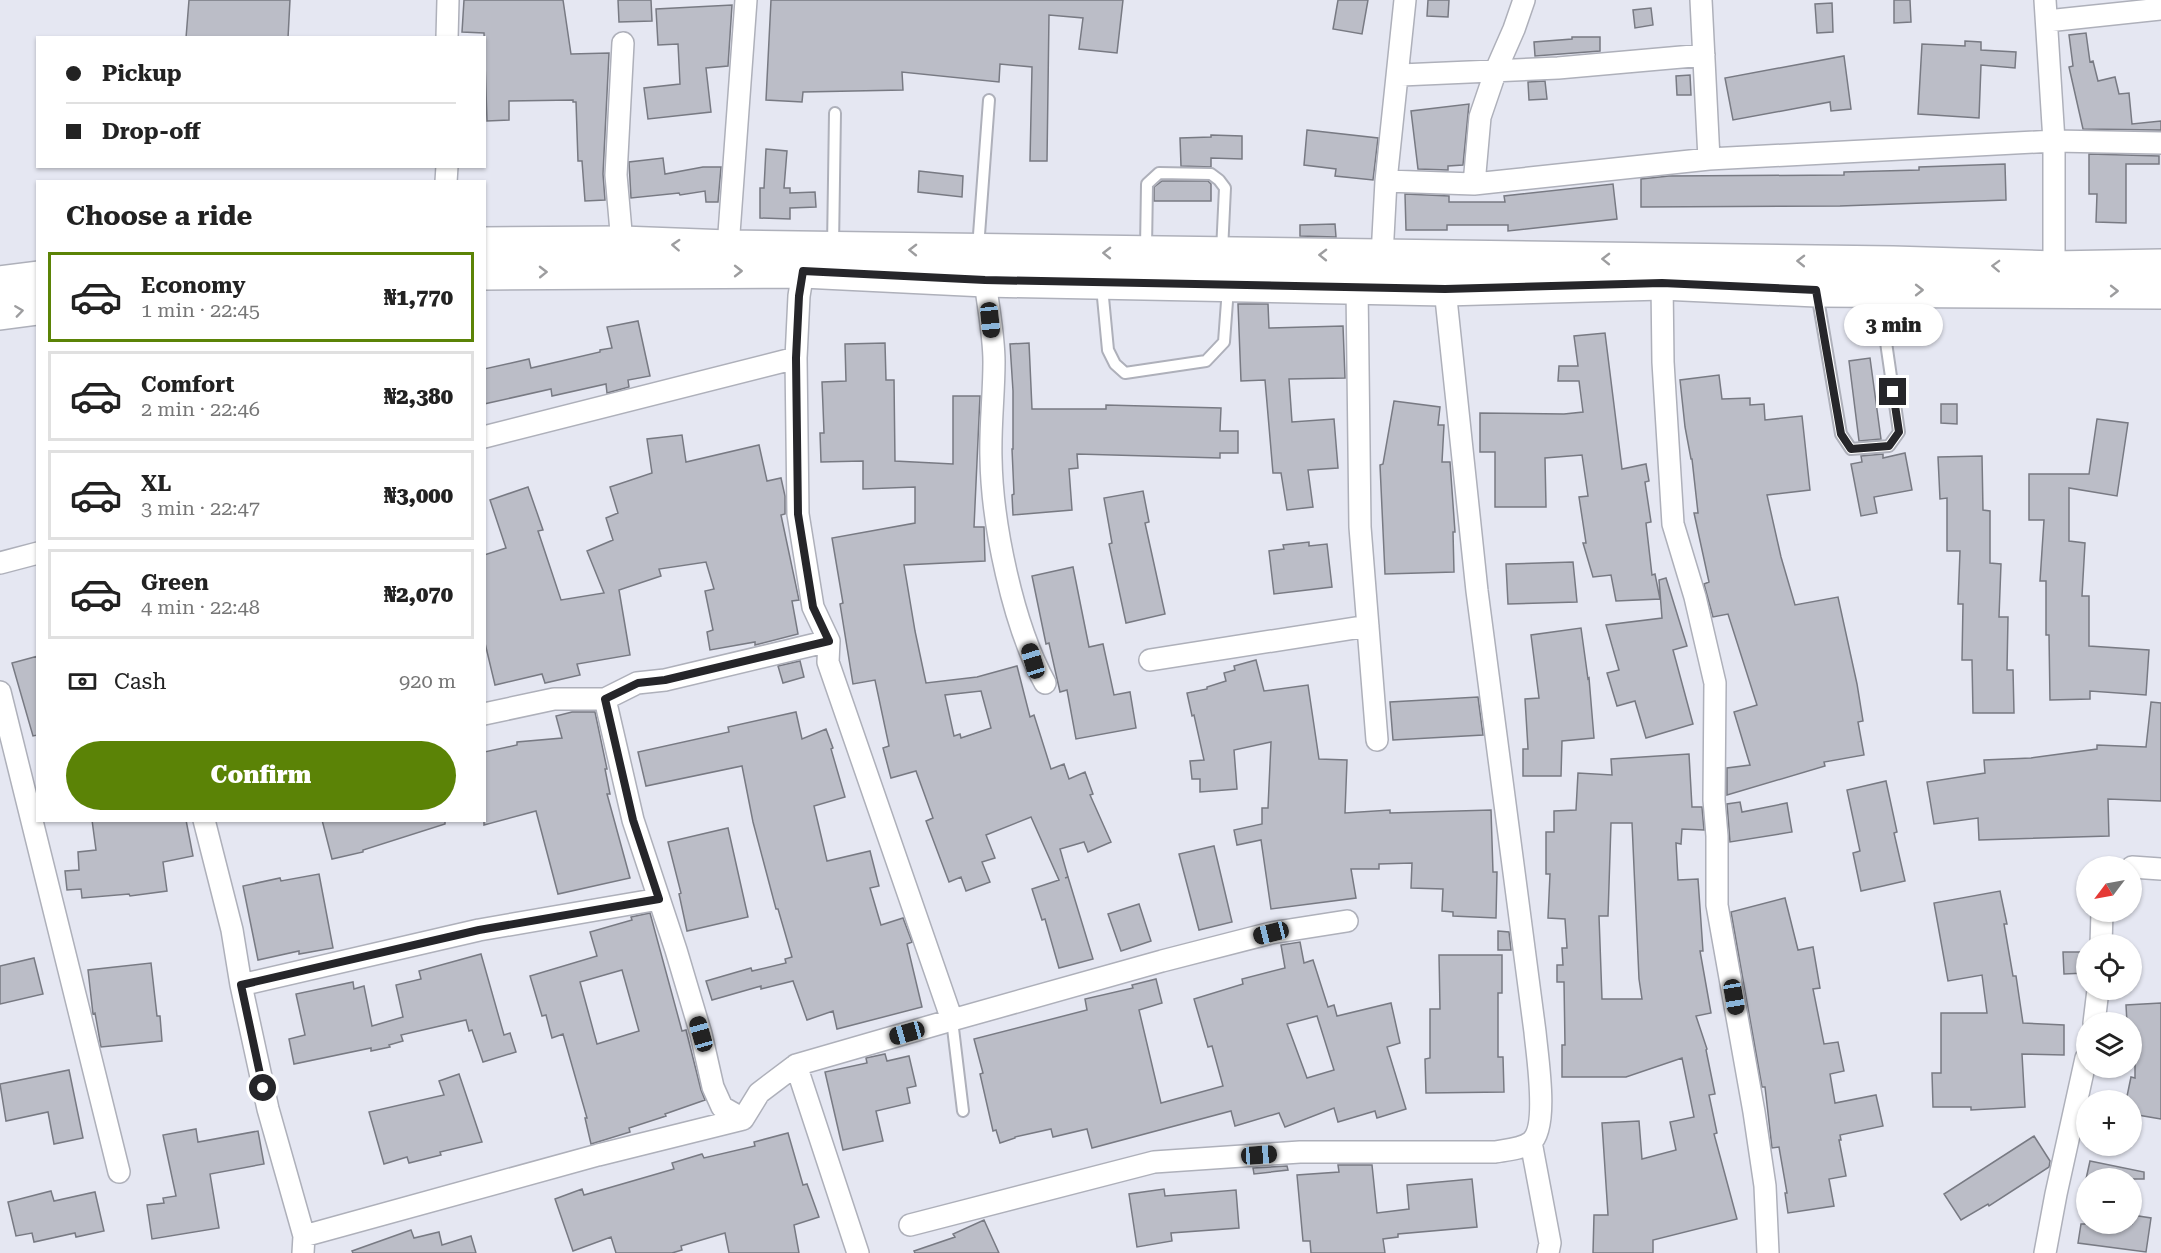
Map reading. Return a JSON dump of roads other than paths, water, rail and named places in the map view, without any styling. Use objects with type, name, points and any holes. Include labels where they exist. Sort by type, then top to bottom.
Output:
[{"type":"main road","points":[[486,244],[622,243],[833,249],[981,265],[1101,282],[1382,256],[1893,262],[2054,268],[2161,266]]},
{"type":"main road","points":[[486,273],[803,271],[981,265],[1146,254],[1225,269],[1357,287],[1445,289],[1662,283],[1816,290],[2161,292]]},
{"type":"main road","points":[[0,283],[36,278]]},
{"type":"main road","points":[[0,314],[36,308]]},
{"type":"street","points":[[447,36],[448,0]]},
{"type":"street","points":[[728,247],[746,0]]},
{"type":"street","points":[[1382,256],[1386,181],[1405,0]]},
{"type":"street","points":[[1474,184],[1480,117],[1524,0]]},
{"type":"street","points":[[1701,0],[1709,159]]},
{"type":"street","points":[[2045,0],[2054,141],[2054,268]]},
{"type":"street","points":[[2048,21],[2161,9]]},
{"type":"street","points":[[622,243],[616,175],[623,43]]},
{"type":"street","points":[[1401,75],[1558,68],[1704,55]]},
{"type":"street","points":[[1386,181],[1474,184],[1709,159],[2054,141],[2161,143]]},
{"type":"street","points":[[981,265],[994,360],[991,459],[997,527],[1010,584],[1033,661],[1045,683]]},
{"type":"street","points":[[803,271],[799,296],[796,358],[798,514],[813,607],[829,641],[828,662],[952,1020]]},
{"type":"street","points":[[1662,283],[1663,362],[1672,524],[1695,597],[1715,683],[1714,789],[1717,905],[1765,1186],[1768,1253]]},
{"type":"street","points":[[1357,287],[1360,527],[1377,740]]},
{"type":"street","points":[[910,1225],[1154,1162],[1300,1152],[1495,1152],[1513,1149],[1531,1142],[1540,1129],[1541,1088],[1477,591],[1445,289]]},
{"type":"street","points":[[486,436],[796,358]]},
{"type":"street","points":[[0,563],[36,554]]},
{"type":"street","points":[[1150,660],[1368,626]]},
{"type":"street","points":[[486,714],[554,699],[605,699],[638,683],[665,680],[829,641]]},
{"type":"street","points":[[0,692],[119,1172]]},
{"type":"street","points":[[605,699],[633,820],[698,1023],[713,1087],[722,1107],[743,1119]]},
{"type":"street","points":[[205,822],[232,930],[241,985],[268,1109],[304,1244],[598,1155],[743,1119],[759,1093],[796,1065],[1151,964],[1271,933],[1347,921]]},
{"type":"street","points":[[2142,868],[2161,869]]},
{"type":"street","points":[[241,985],[479,930],[659,899]]},
{"type":"street","points":[[796,1065],[858,1253]]},
{"type":"street","points":[[2045,1253],[2082,1078]]},
{"type":"street","points":[[1531,1142],[1550,1243],[1548,1253]]},
{"type":"lane","points":[[981,265],[989,100]]},
{"type":"lane","points":[[833,249],[835,113]]},
{"type":"lane","points":[[1101,282],[1108,350],[1115,364],[1125,373],[1206,361],[1224,342],[1226,188],[1220,180],[1211,174],[1159,173],[1147,184],[1146,254]]},
{"type":"lane","points":[[1816,290],[1841,434],[1851,449],[1889,446],[1899,432],[1879,290]]},
{"type":"lane","points":[[952,1020],[963,1111]]}]
